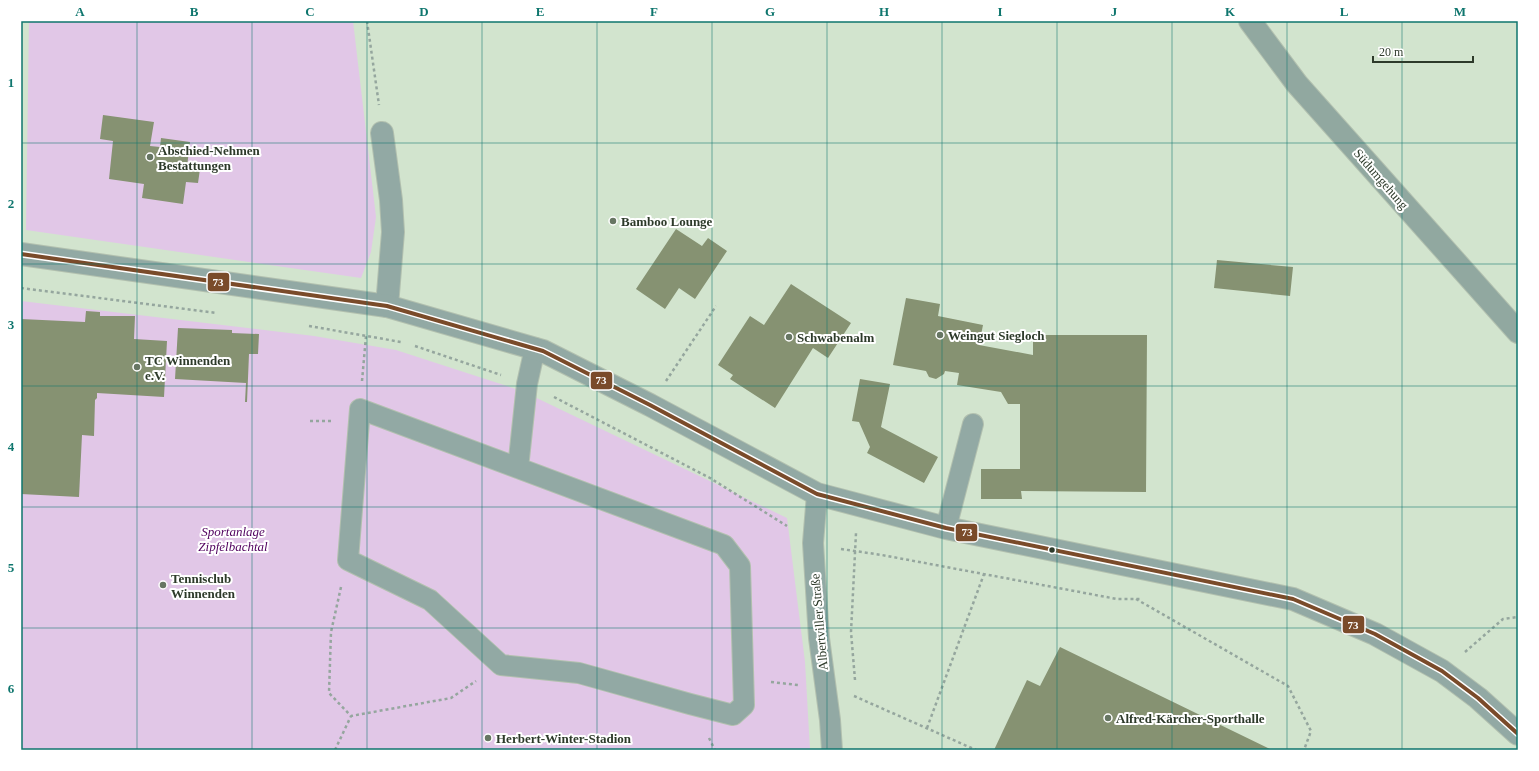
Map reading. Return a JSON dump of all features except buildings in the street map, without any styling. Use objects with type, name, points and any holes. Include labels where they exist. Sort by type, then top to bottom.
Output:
[{"type":"main road","name":"Südumgehung","points":[[1250,21],[1297,84],[1518,332]]},
{"type":"street","points":[[382,133],[391,200],[393,232],[387,306]]},
{"type":"street","points":[[21,254],[387,306],[535,348],[591,374],[817,494],[946,528],[1293,599],[1375,634],[1442,671],[1478,698],[1518,734]]},
{"type":"lane","points":[[518,468],[528,384],[535,348]]},
{"type":"lane","points":[[360,409],[724,545],[740,566],[744,705],[733,715],[579,672],[501,665],[430,600],[348,560],[360,409]]},
{"type":"lane","points":[[946,528],[973,424]]},
{"type":"lane","name":"Albertviller Straße","points":[[817,494],[813,542],[819,638],[830,720],[832,750]]},
{"type":"path","points":[[367,21],[382,133]]},
{"type":"path","points":[[21,288],[223,314]]},
{"type":"path","points":[[650,405],[716,306]]},
{"type":"path","points":[[307,326],[403,342]]},
{"type":"path","points":[[360,409],[366,336]]},
{"type":"path","points":[[410,345],[528,384],[710,478],[813,542]]},
{"type":"path","points":[[851,632],[854,552],[882,555],[1117,599],[1136,599],[1288,686],[1311,731],[1304,750]]},
{"type":"path","points":[[348,560],[330,632],[329,693],[351,716]]},
{"type":"path","points":[[927,728],[984,574]]},
{"type":"path","points":[[1442,671],[1503,619],[1518,617]]},
{"type":"path","points":[[351,716],[451,698],[501,665]]},
{"type":"path","points":[[744,679],[825,688],[856,696],[976,750]]},
{"type":"path","points":[[335,750],[351,716]]},
{"type":"green space","points":[[29,21],[353,21],[376,217],[371,252],[361,278],[26,230]]},
{"type":"green space","name":"Sportanlage Zipfelbachtal","points":[[21,301],[314,336],[396,350],[522,391],[787,518],[805,662],[810,750],[21,750]]},
{"type":"transit line","name":"73","points":[[21,254],[387,306],[543,351],[650,405],[817,494],[946,528],[1293,599],[1375,634],[1442,671],[1478,698],[1518,734]]},
{"type":"place","name":"Abschied-Nehmen Bestattungen","points":[[150,157]]},
{"type":"place","name":"Bamboo Lounge","points":[[613,221]]},
{"type":"place","name":"Weingut Siegloch","points":[[940,335]]},
{"type":"place","name":"Schwabenalm","points":[[789,337]]},
{"type":"place","name":"TC Winnenden e.V.","points":[[137,367]]},
{"type":"place","name":"Tennisclub Winnenden","points":[[163,585]]},
{"type":"place","name":"Alfred-Kärcher-Sporthalle","points":[[1108,718]]},
{"type":"place","name":"Herbert-Winter-Stadion","points":[[488,738]]}]
